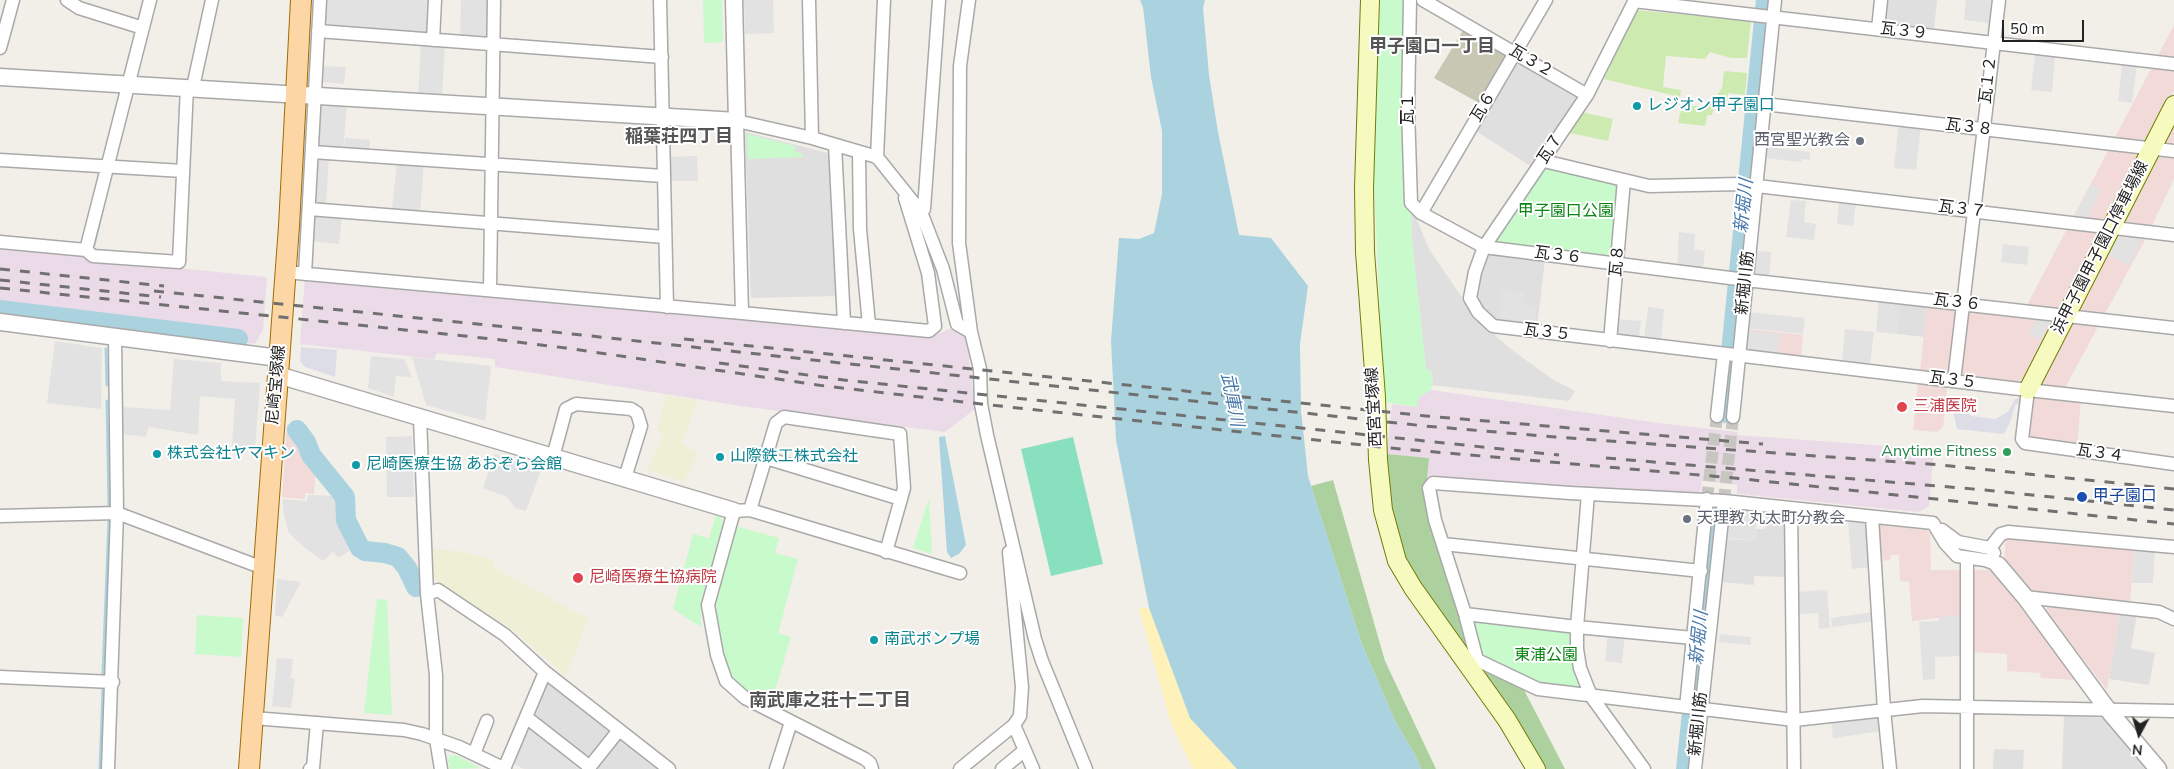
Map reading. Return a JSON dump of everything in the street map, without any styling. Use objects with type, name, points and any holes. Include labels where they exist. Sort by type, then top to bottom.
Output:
[{"type":"main road","name":"尼崎宝塚線","points":[[249,769],[285,272],[305,94],[301,0]]},
{"type":"main road","name":"西宮宝塚線","points":[[1370,0],[1364,188],[1365,243],[1376,397],[1378,460],[1384,510],[1397,561],[1417,595],[1474,664],[1536,769]]},
{"type":"main road","name":"浜甲子園甲子園口停車場線","points":[[2028,390],[2174,105]]},
{"type":"street","points":[[67,0],[79,8],[143,28]]},
{"type":"street","points":[[86,250],[150,0]]},
{"type":"street","points":[[0,242],[86,250],[94,256],[179,262],[183,171],[190,87],[212,0]]},
{"type":"street","points":[[305,274],[312,152],[305,94],[318,31],[320,0]]},
{"type":"street","points":[[433,40],[435,0]]},
{"type":"street","points":[[490,289],[490,165],[494,0]]},
{"type":"street","points":[[660,0],[667,307]]},
{"type":"street","points":[[734,0],[742,313]]},
{"type":"street","points":[[809,0],[812,138]]},
{"type":"street","points":[[877,158],[884,0]]},
{"type":"street","points":[[921,212],[924,210],[939,0]]},
{"type":"street","points":[[969,0],[960,66],[959,243],[971,332],[980,369],[981,404],[1040,654],[1086,769]]},
{"type":"street","name":"瓦１","points":[[1410,0],[1408,109],[1411,203],[1421,213]]},
{"type":"street","name":"瓦３２","points":[[1423,0],[1587,95]]},
{"type":"street","name":"瓦６","points":[[1421,213],[1546,0]]},
{"type":"street","name":"新堀川筋","points":[[1733,417],[1731,354],[1750,185],[1764,104],[1767,16],[1775,0]]},
{"type":"street","points":[[1878,29],[1880,0]]},
{"type":"street","name":"瓦１２","points":[[1954,382],[1999,0]]},
{"type":"street","name":"瓦３９","points":[[1634,1],[2174,64]]},
{"type":"street","name":"瓦７","points":[[1470,298],[1475,272],[1484,247],[1587,95],[1634,1]]},
{"type":"street","points":[[0,48],[8,3]]},
{"type":"street","points":[[318,31],[662,57]]},
{"type":"street","points":[[0,77],[737,121],[812,138],[877,158],[921,212],[942,269],[957,324],[971,332]]},
{"type":"street","name":"瓦３８","points":[[1764,104],[2174,152]]},
{"type":"street","points":[[835,145],[844,323]]},
{"type":"street","points":[[312,152],[663,176]]},
{"type":"street","points":[[859,152],[860,229],[869,326]]},
{"type":"street","points":[[0,160],[183,171]]},
{"type":"street","name":"瓦３７","points":[[1544,161],[1649,186],[1750,185],[2174,235]]},
{"type":"street","name":"瓦８","points":[[1610,341],[1624,180]]},
{"type":"street","points":[[285,272],[490,289],[929,331],[935,326],[928,273],[917,233],[901,188]]},
{"type":"street","points":[[309,209],[665,237]]},
{"type":"street","name":"瓦３６","points":[[1421,213],[1484,247],[1740,279],[2174,328]]},
{"type":"street","name":"瓦３５","points":[[1470,298],[1478,312],[1497,327],[1954,382],[2174,406]]},
{"type":"street","points":[[0,322],[115,337],[278,366],[420,418],[960,573]]},
{"type":"street","points":[[108,769],[113,682],[117,513],[115,337]]},
{"type":"street","points":[[1717,416],[1731,354]]},
{"type":"street","name":"瓦３４","points":[[2028,390],[2022,439],[2025,443],[2174,464]]},
{"type":"street","points":[[553,457],[566,409],[576,404],[630,409],[637,413],[641,426],[625,478]]},
{"type":"street","points":[[872,769],[870,763],[865,759],[791,722],[735,691],[726,681],[717,655],[708,605],[742,510],[766,458],[776,423],[784,417],[900,434],[904,488],[886,552]]},
{"type":"street","points":[[420,418],[427,594],[436,675],[436,739],[441,769]]},
{"type":"street","points":[[766,458],[901,499]]},
{"type":"street","points":[[1995,557],[1985,560],[1957,556],[1945,543],[1938,528],[1933,523],[1724,501],[1434,483],[1429,488],[1443,544],[1465,614],[1474,664],[1538,689],[1794,720],[1923,706],[2174,711]]},
{"type":"street","points":[[1588,494],[1577,627],[1577,649],[1580,668],[1591,696],[1644,769]]},
{"type":"street","points":[[1693,708],[1693,638],[1707,500]]},
{"type":"street","name":"新堀川筋","points":[[1695,769],[1693,708],[1724,501]]},
{"type":"street","points":[[1791,508],[1794,769]]},
{"type":"street","points":[[0,516],[117,513],[263,568]]},
{"type":"street","points":[[1872,517],[1884,710],[1890,769]]},
{"type":"street","points":[[960,769],[1014,725],[1020,716],[1022,687],[1007,518]]},
{"type":"street","points":[[1938,528],[1958,542],[1995,557],[2108,710],[2158,769]]},
{"type":"street","points":[[1995,557],[2001,534],[2008,532],[2174,546]]},
{"type":"street","points":[[1443,544],[1701,571]]},
{"type":"street","points":[[1967,558],[1967,769]]},
{"type":"street","points":[[427,594],[438,590],[505,635],[545,672],[669,769]]},
{"type":"street","points":[[2025,598],[2159,612],[2174,620]]},
{"type":"street","points":[[1465,614],[1693,638]]},
{"type":"street","points":[[253,718],[394,729],[422,734],[474,754],[505,769],[545,672]]},
{"type":"street","points":[[0,676],[113,682]]},
{"type":"street","points":[[526,717],[589,768],[618,730]]},
{"type":"street","points":[[474,754],[487,721]]},
{"type":"street","points":[[312,769],[318,722]]},
{"type":"street","points":[[776,769],[791,722]]},
{"type":"street","points":[[1014,725],[1033,769]]},
{"type":"street","points":[[1002,769],[1025,750]]},
{"type":"shaded area","points":[[325,0],[431,0],[429,35],[327,28],[324,24]]},
{"type":"shaded area","points":[[461,0],[488,0],[487,36],[483,40],[460,38]]},
{"type":"shaded area","points":[[744,0],[773,0],[774,33],[745,34]]},
{"type":"shaded area","points":[[1884,0],[1937,0],[1934,29],[1888,24],[1883,20]]},
{"type":"shaded area","points":[[1966,0],[1991,0],[1989,23],[1964,20]]},
{"type":"shaded area","points":[[2174,25],[2174,91],[2060,311],[2026,307]]},
{"type":"shaded area","points":[[1465,27],[1505,51],[1507,57],[1479,103],[1434,78]]},
{"type":"shaded area","points":[[421,44],[445,46],[442,96],[418,95]]},
{"type":"shaded area","points":[[2035,54],[2055,56],[2052,92],[2031,90]]},
{"type":"shaded area","points":[[1518,59],[1579,96],[1532,167],[1476,131]]},
{"type":"shaded area","points":[[2122,64],[2137,65],[2132,103],[2118,101]]},
{"type":"shaded area","points":[[322,66],[346,67],[344,84],[321,82]]},
{"type":"shaded area","points":[[324,104],[347,105],[343,150],[319,148],[317,144],[320,106]]},
{"type":"shaded area","points":[[2174,122],[2174,179],[2146,238],[2065,388],[2041,385],[2040,381]]},
{"type":"shaded area","points":[[1899,123],[1921,125],[1916,170],[1894,168]]},
{"type":"shaded area","points":[[745,132],[828,153],[838,296],[751,298]]},
{"type":"shaded area","points":[[345,138],[370,140],[369,152],[344,150]]},
{"type":"shaded area","points":[[1765,147],[1810,152],[1810,160],[1802,159],[1801,162],[1764,158]]},
{"type":"shaded area","points":[[320,156],[329,156],[326,206],[316,205],[313,201],[315,160]]},
{"type":"shaded area","points":[[697,156],[698,181],[669,181],[668,157]]},
{"type":"shaded area","points":[[397,162],[424,164],[420,212],[392,209]]},
{"type":"shaded area","points":[[2091,184],[2101,189],[2086,220],[2073,219]]},
{"type":"shaded area","points":[[1791,200],[1806,201],[1804,222],[1816,224],[1814,240],[1786,237]]},
{"type":"shaded area","points":[[1839,201],[1856,203],[1853,226],[1837,224]]},
{"type":"shaded area","points":[[1411,214],[1419,216],[1417,220],[1429,249],[1465,302],[1497,337],[1512,350],[1552,379],[1575,391],[1569,401],[1432,385],[1433,378],[1430,370],[1426,369],[1412,241]]},
{"type":"shaded area","points":[[313,215],[342,215],[339,244],[311,241]]},
{"type":"shaded area","points":[[1679,232],[1695,234],[1694,249],[1705,251],[1703,268],[1677,265]]},
{"type":"shaded area","points":[[2120,234],[2143,238],[2129,265],[2107,255]]},
{"type":"shaded area","points":[[0,244],[86,255],[88,259],[267,277],[263,330],[255,344],[0,307]]},
{"type":"shaded area","points":[[2003,244],[2029,247],[2027,265],[2001,262]]},
{"type":"shaded area","points":[[1755,251],[1771,252],[1769,276],[1756,274],[1753,270]]},
{"type":"shaded area","points":[[1491,253],[1545,260],[1537,327],[1498,323],[1473,298],[1486,255]]},
{"type":"shaded area","points":[[305,277],[937,335],[955,326],[967,340],[975,409],[945,432],[747,407],[495,367],[495,359],[437,353],[434,359],[300,344]]},
{"type":"shaded area","points":[[1501,290],[1524,293],[1523,305],[1536,307],[1535,325],[1515,323],[1516,319],[1499,317]]},
{"type":"shaded area","points":[[1879,299],[1901,302],[1897,334],[1876,332]]},
{"type":"shaded area","points":[[1901,302],[1927,305],[1924,337],[1897,334]]},
{"type":"shaded area","points":[[1927,305],[1953,308],[1956,311],[1949,371],[1946,374],[1920,371]]},
{"type":"shaded area","points":[[1648,307],[1664,309],[1661,341],[1644,340]]},
{"type":"shaded area","points":[[1972,311],[2049,319],[2052,324],[2023,379],[2017,382],[1965,376],[1962,373],[1969,313]]},
{"type":"shaded area","points":[[1748,312],[1805,318],[1803,334],[1746,328]]},
{"type":"shaded area","points":[[2038,318],[2049,319],[2050,322],[2040,340],[2029,334]]},
{"type":"shaded area","points":[[1616,319],[1641,321],[1639,338],[1618,336],[1615,331]]},
{"type":"shaded area","points":[[1747,329],[1803,335],[1801,357],[1749,351]]},
{"type":"shaded area","points":[[1845,329],[1874,332],[1870,365],[1842,362]]},
{"type":"shaded area","points":[[1747,331],[1780,334],[1777,354],[1749,351],[1746,347]]},
{"type":"shaded area","points":[[55,341],[102,348],[101,409],[47,403]]},
{"type":"shaded area","points":[[301,347],[337,350],[335,377],[305,367],[300,361]]},
{"type":"shaded area","points":[[371,356],[404,359],[412,377],[396,376],[394,397],[368,388]]},
{"type":"shaded area","points":[[412,357],[491,366],[485,421],[426,405]]},
{"type":"shaded area","points":[[174,359],[221,363],[221,381],[260,383],[255,448],[232,446],[235,399],[200,396],[198,435],[149,427],[146,437],[122,434],[122,407],[170,410]]},
{"type":"shaded area","points":[[1918,383],[1945,386],[1947,389],[1943,427],[1937,432],[1913,430]]},
{"type":"shaded area","points":[[1431,390],[1658,423],[1738,432],[1738,435],[1934,450],[1929,506],[1919,512],[1737,494],[1737,485],[1702,481],[1700,493],[1560,488],[1427,477],[1428,458],[1387,454],[1392,404],[1417,407],[1419,397]]},
{"type":"shaded area","points":[[2036,395],[2081,399],[2077,448],[2028,438],[2032,399]]},
{"type":"shaded area","points":[[666,396],[697,400],[682,444],[698,453],[684,482],[647,469],[664,434],[657,431]]},
{"type":"shaded area","points":[[1955,396],[1958,396],[1961,407],[1971,416],[1995,419],[2008,412],[2015,399],[2023,397],[2023,401],[2015,405],[2011,420],[2004,434],[1957,429],[1953,411]]},
{"type":"shaded area","points":[[287,425],[290,426],[301,440],[308,456],[316,466],[314,494],[305,493],[305,499],[282,497]]},
{"type":"shaded area","points":[[412,436],[414,497],[387,497],[386,437]]},
{"type":"shaded area","points":[[494,454],[542,467],[526,511],[515,508],[507,497],[483,488]]},
{"type":"shaded area","points":[[308,495],[342,496],[344,523],[356,547],[338,558],[333,552],[323,561],[289,533],[283,511],[283,499],[307,501]]},
{"type":"shaded area","points":[[1734,509],[1757,511],[1755,541],[1726,538],[1728,514]]},
{"type":"shaded area","points":[[1767,512],[1784,514],[1789,518],[1787,577],[1754,576],[1754,585],[1721,582],[1727,539],[1755,541],[1756,529],[1765,529]]},
{"type":"shaded area","points":[[1848,520],[1868,523],[1871,567],[1852,569]]},
{"type":"shaded area","points":[[1881,525],[1927,530],[1930,534],[1931,570],[1963,570],[1962,615],[1912,621],[1909,582],[1900,581],[1899,555],[1891,555],[1890,560],[1879,561],[1878,528]]},
{"type":"shaded area","points":[[2006,539],[2134,549],[2130,604],[2032,595],[2004,560]]},
{"type":"shaded area","points":[[429,548],[463,552],[494,560],[493,567],[588,619],[566,676],[513,630],[430,576]]},
{"type":"shaded area","points":[[2134,549],[2155,550],[2153,583],[2132,583]]},
{"type":"shaded area","points":[[1973,570],[1992,570],[2077,680],[2041,678],[2040,673],[2007,671],[2007,654],[1972,652]]},
{"type":"shaded area","points":[[277,579],[301,582],[282,617],[275,616]]},
{"type":"shaded area","points":[[1827,590],[1830,628],[1819,629],[1818,613],[1800,614],[1798,592]]},
{"type":"shaded area","points":[[2047,607],[2120,612],[2107,690],[2045,611]]},
{"type":"shaded area","points":[[1874,612],[1875,621],[1832,627],[1831,618]]},
{"type":"shaded area","points":[[2120,612],[2137,614],[2131,648],[2155,653],[2149,685],[2109,679]]},
{"type":"shaded area","points":[[1962,615],[1962,656],[1935,657],[1935,679],[1923,680],[1919,622],[1939,621],[1939,617]]},
{"type":"shaded area","points":[[1608,633],[1625,635],[1622,663],[1605,661]]},
{"type":"shaded area","points":[[1720,634],[1751,637],[1751,645],[1719,642]]},
{"type":"shaded area","points":[[277,658],[293,659],[291,678],[295,679],[291,708],[272,706]]},
{"type":"shaded area","points":[[550,682],[607,727],[608,735],[591,758],[583,759],[534,718],[532,712],[544,684]]},
{"type":"shaded area","points":[[1879,712],[1882,731],[1833,738],[1831,719]]},
{"type":"shaded area","points":[[2064,716],[2107,718],[2148,769],[2062,769]]},
{"type":"shaded area","points":[[532,725],[579,763],[580,769],[524,769],[510,762],[526,727]]},
{"type":"shaded area","points":[[622,739],[661,769],[593,769],[615,740]]},
{"type":"shaded area","points":[[1994,749],[2024,750],[2023,769],[1993,769]]},
{"type":"green space","points":[[703,0],[722,0],[723,42],[704,43]]},
{"type":"green space","points":[[1380,0],[1408,0],[1401,110],[1412,241],[1426,369],[1429,370],[1433,378],[1431,390],[1419,397],[1417,407],[1384,402],[1373,162]]},
{"type":"green space","points":[[1636,10],[1751,21],[1747,58],[1731,58],[1710,52],[1705,59],[1666,56],[1663,87],[1681,90],[1680,97],[1604,79]]},
{"type":"green space","points":[[1724,71],[1747,73],[1745,95],[1728,93],[1727,107],[1714,106],[1712,115],[1707,115],[1705,126],[1678,123],[1682,105],[1707,107],[1711,104],[1722,88]]},
{"type":"green space","points":[[1581,112],[1613,119],[1608,141],[1570,133]]},
{"type":"green space","points":[[747,134],[795,146],[795,152],[802,153],[803,157],[748,159]]},
{"type":"green space","name":"甲子園口公園","points":[[1546,163],[1615,183],[1620,188],[1614,254],[1609,258],[1496,244],[1494,241]]},
{"type":"green space","points":[[1073,437],[1103,564],[1051,576],[1021,449]]},
{"type":"green space","points":[[1387,454],[1429,458],[1426,490],[1470,651],[1466,651],[1411,574],[1394,527],[1388,491]]},
{"type":"green space","points":[[1333,480],[1385,661],[1436,769],[1421,769],[1395,721],[1361,642],[1311,486]]},
{"type":"green space","points":[[929,498],[932,554],[913,548]]},
{"type":"green space","points":[[716,515],[721,517],[723,523],[701,601],[701,627],[673,609],[693,534],[709,538]]},
{"type":"green space","points":[[736,526],[779,538],[775,553],[798,559],[778,633],[791,637],[771,704],[737,688],[727,674],[717,627],[715,608]]},
{"type":"green space","points":[[377,599],[387,600],[392,715],[364,713]]},
{"type":"green space","points":[[197,615],[243,618],[241,657],[195,654]]},
{"type":"green space","name":"東浦公園","points":[[1474,620],[1570,631],[1582,686],[1577,689],[1540,685],[1490,662],[1479,648],[1472,624]]},
{"type":"green space","points":[[1489,669],[1522,686],[1565,769],[1540,769],[1485,674]]},
{"type":"green space","points":[[456,755],[480,768],[450,769],[448,760],[450,756]]},
{"type":"sand","points":[[1139,608],[1149,608],[1190,718],[1237,769],[1193,769],[1171,723]]},
{"type":"water","name":"武庫川","points":[[1140,0],[1205,0],[1203,8],[1209,75],[1218,132],[1239,235],[1271,238],[1308,286],[1300,344],[1301,410],[1308,476],[1361,642],[1395,721],[1421,769],[1237,769],[1190,718],[1149,608],[1116,440],[1111,341],[1119,238],[1139,239],[1154,233],[1162,194],[1162,131],[1151,77],[1143,7]]},
{"type":"water","points":[[945,436],[966,545],[959,554],[951,558],[947,552],[939,437]]},
{"type":"waterway","name":"新堀川","points":[[1725,413],[1766,0]]},
{"type":"waterway","points":[[94,245],[105,199]]},
{"type":"waterway","points":[[0,310],[238,339]]},
{"type":"waterway","points":[[106,349],[107,385]]},
{"type":"waterway","points":[[107,401],[109,505]]},
{"type":"waterway","points":[[297,430],[306,442],[311,455],[345,497],[346,520],[360,548],[365,551],[385,553],[398,557],[407,568],[416,587]]},
{"type":"waterway","name":"新堀川","points":[[1686,769],[1714,507]]},
{"type":"waterway","points":[[103,673],[109,521]]},
{"type":"waterway","points":[[100,769],[103,689]]},
{"type":"tunnel","points":[[1707,499],[1717,416]]},
{"type":"tunnel","points":[[1724,501],[1733,417]]},
{"type":"railway","points":[[0,269],[164,286]]},
{"type":"railway","points":[[0,280],[161,297]]},
{"type":"railway","points":[[0,288],[493,339],[825,386],[981,404],[1390,448],[1734,478],[2174,524]]},
{"type":"railway","points":[[154,291],[526,329],[1425,426],[1941,465],[2174,489]]},
{"type":"railway","points":[[684,339],[1426,416],[1763,444]]},
{"type":"railway","points":[[719,363],[844,380],[1559,455]]},
{"type":"railway","points":[[1606,458],[1985,490],[2174,510]]},
{"type":"place","name":"レジオン甲子園口","points":[[1637,106]]},
{"type":"place","name":"西宮聖光教会","points":[[1860,141]]},
{"type":"place","name":"三浦医院","points":[[1902,407]]},
{"type":"place","name":"Anytime Fitness","points":[[2007,452]]},
{"type":"place","name":"株式会社ヤマキン","points":[[157,454]]},
{"type":"place","name":"山際鉄工株式会社","points":[[720,457]]},
{"type":"place","name":"尼崎医療生協 あおぞら会館","points":[[356,465]]},
{"type":"place","name":"甲子園口","points":[[2082,497]]},
{"type":"place","name":"天理教 丸太町分教会","points":[[1687,519]]},
{"type":"place","name":"尼崎医療生協病院","points":[[578,578]]},
{"type":"place","name":"南武ポンプ場","points":[[874,640]]},
{"type":"district","name":"甲子園口一丁目","points":[[1432,48]]},
{"type":"district","name":"稲葉荘四丁目","points":[[679,138]]},
{"type":"district","name":"南武庫之荘十二丁目","points":[[830,702]]}]
